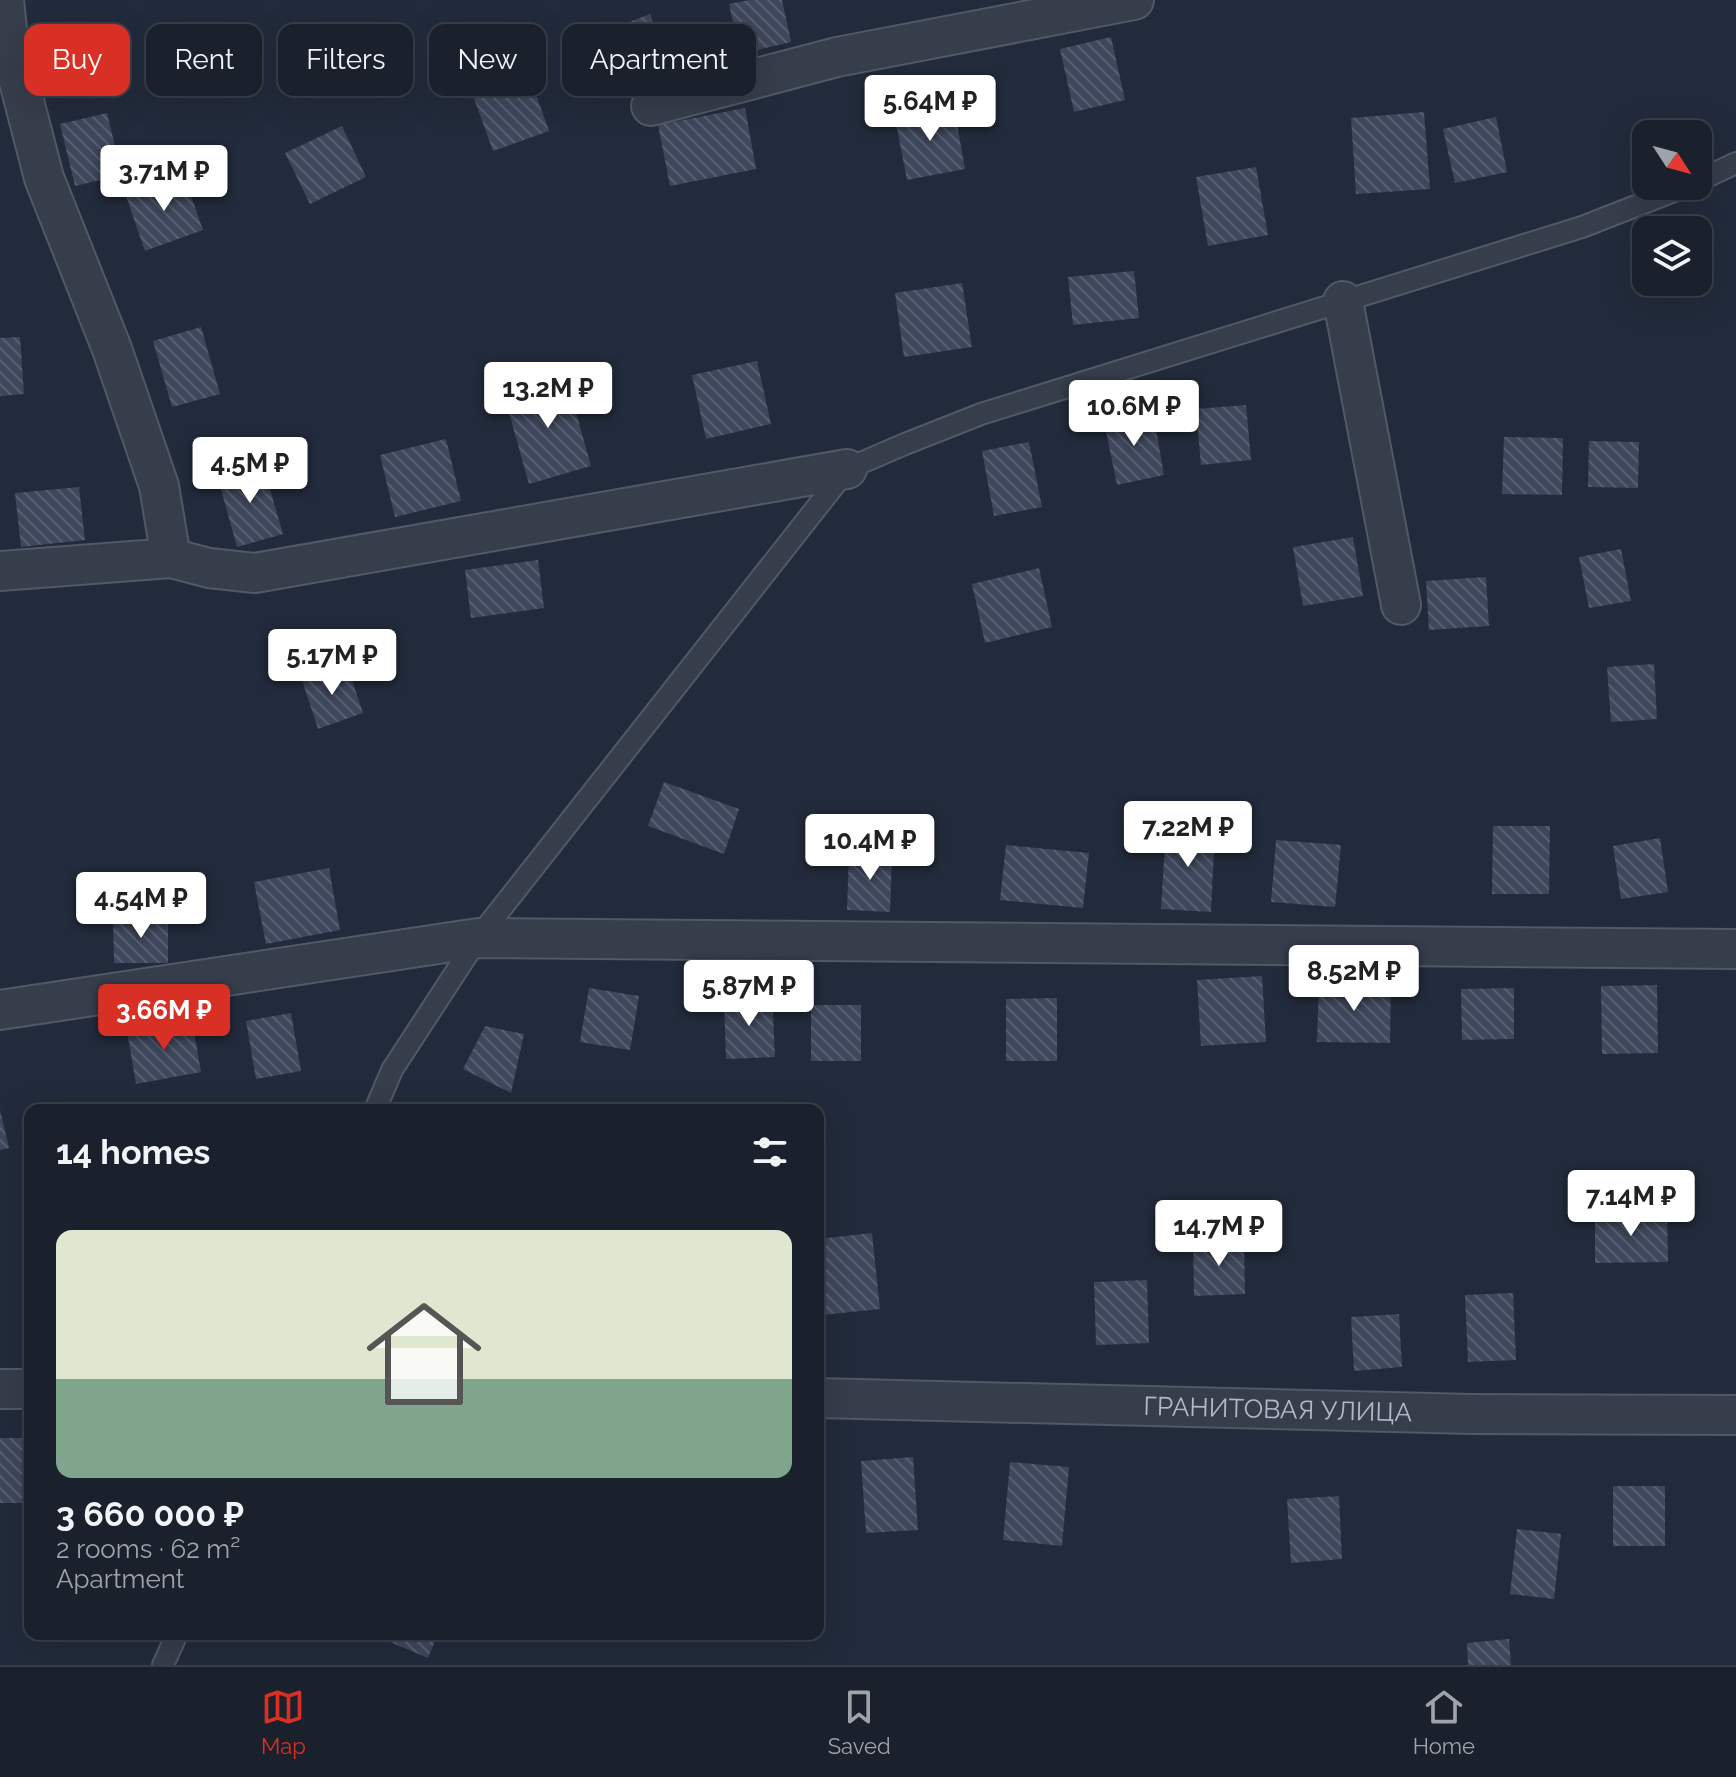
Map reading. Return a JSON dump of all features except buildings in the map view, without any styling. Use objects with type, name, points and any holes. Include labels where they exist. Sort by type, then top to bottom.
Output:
[{"type":"street","points":[[4,0],[4,41],[44,178],[112,349],[159,486],[171,558]]},
{"type":"street","points":[[651,106],[837,57],[1134,0]]},
{"type":"street","points":[[1343,301],[1401,605]]},
{"type":"street","points":[[0,571],[171,558],[209,568],[255,573],[847,469]]},
{"type":"street","points":[[0,1010],[478,938],[1736,949]]},
{"type":"street","points":[[0,1389],[24,1389]]},
{"type":"street","name":"ГРАНИТОВАЯ УЛИЦА","points":[[824,1398],[1472,1414],[1736,1415]]},
{"type":"lane","points":[[1712,174],[1736,163]]},
{"type":"lane","points":[[378,1104],[392,1070],[478,938],[847,469],[981,414],[1582,227],[1651,200]]},
{"type":"lane","points":[[163,1665],[174,1640]]}]
